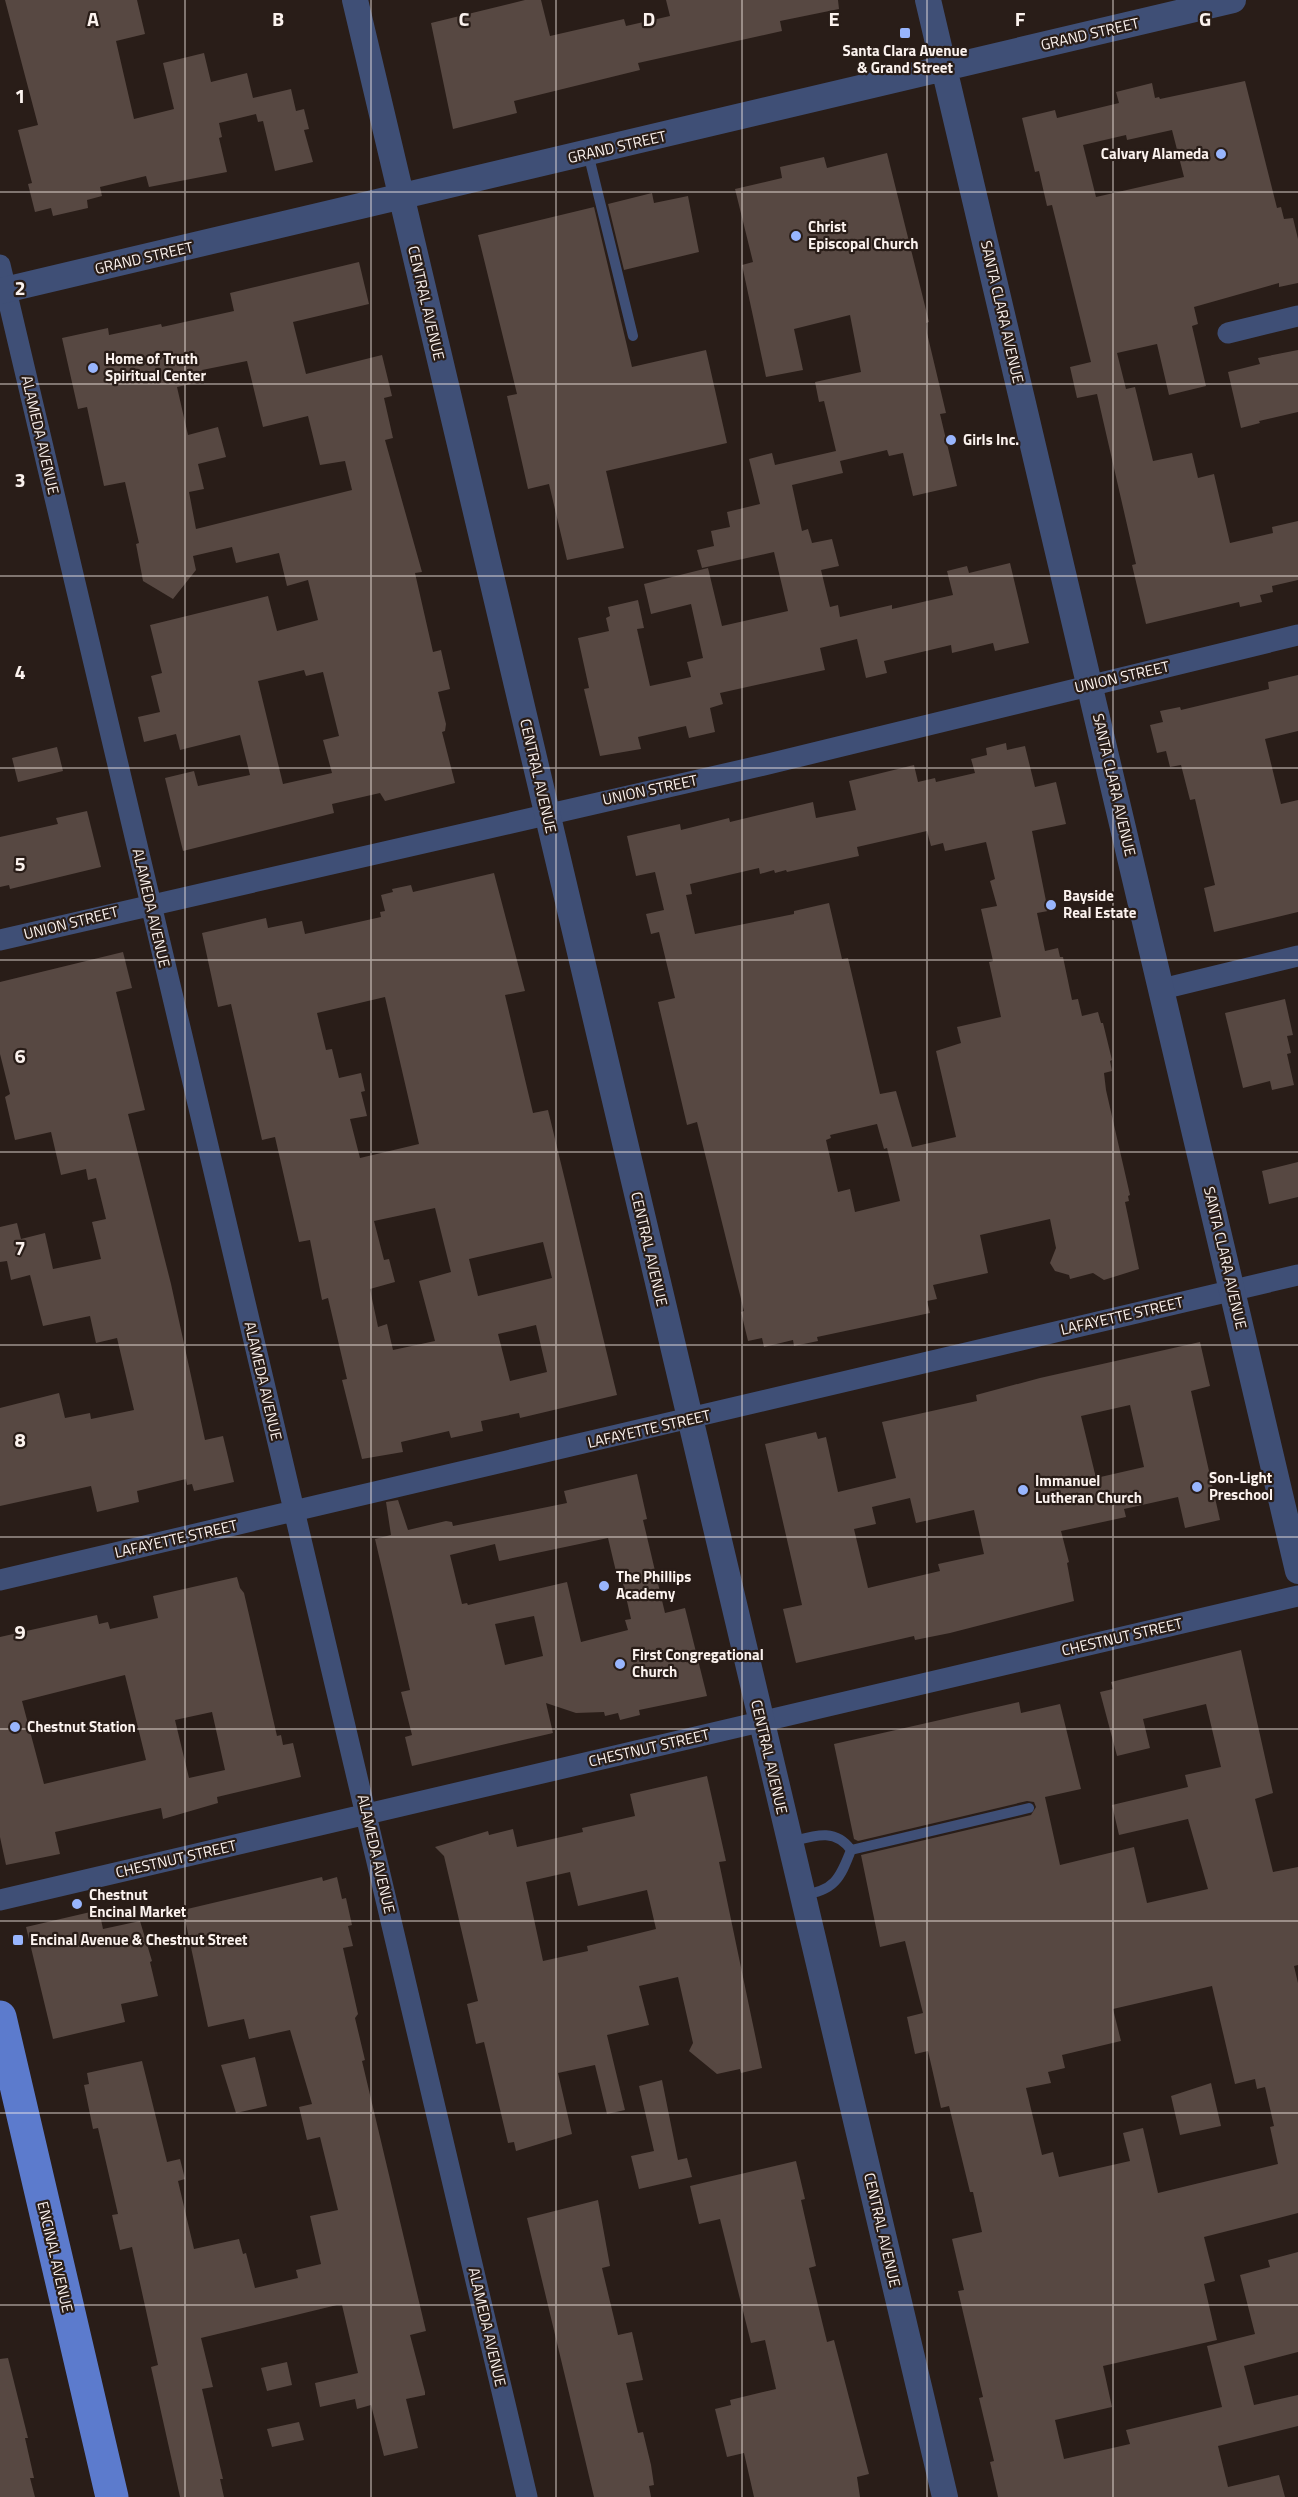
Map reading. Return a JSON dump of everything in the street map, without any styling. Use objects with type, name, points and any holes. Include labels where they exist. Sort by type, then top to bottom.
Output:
[{"type":"main road","name":"ENCINAL AVENUE","points":[[0,2017],[112,2497]]},
{"type":"street","name":"CENTRAL AVENUE","points":[[355,0],[945,2497]]},
{"type":"street","name":"SANTA CLARA AVENUE","points":[[928,0],[1298,1571]]},
{"type":"street","name":"GRAND STREET","points":[[3,291],[1232,0]]},
{"type":"street","name":"ALAMEDA AVENUE","points":[[0,265],[3,291],[151,904],[527,2497]]},
{"type":"street","points":[[1228,333],[1298,316]]},
{"type":"street","name":"UNION STREET","points":[[0,940],[764,765],[1298,635]]},
{"type":"street","points":[[1162,989],[1298,956]]},
{"type":"street","name":"LAFAYETTE STREET","points":[[0,1580],[1298,1275]]},
{"type":"street","name":"CHESTNUT STREET","points":[[0,1900],[1298,1596]]},
{"type":"lane","points":[[588,153],[633,336]]},
{"type":"lane","points":[[851,1850],[1029,1808]]},
{"type":"lane","points":[[789,1842],[822,1834],[835,1836],[851,1850]]},
{"type":"lane","points":[[802,1895],[822,1892],[832,1885],[844,1869],[851,1850]]},
{"type":"building","points":[[5,0],[137,0],[145,34],[116,41],[134,119],[174,109],[163,63],[204,53],[211,82],[247,73],[253,98],[291,89],[296,111],[304,109],[309,129],[304,130],[313,162],[275,171],[263,121],[258,122],[256,114],[219,123],[222,137],[219,138],[227,172],[149,187],[146,176],[100,187],[102,196],[87,200],[88,208],[53,216],[51,208],[35,212],[28,184],[32,183],[18,130],[38,125]]},
{"type":"building","points":[[525,0],[541,0],[550,36],[624,19],[626,26],[670,16],[666,0],[838,0],[839,9],[780,21],[782,31],[638,63],[640,70],[514,101],[517,113],[453,129],[431,23]]},
{"type":"building","points":[[1245,81],[1277,208],[1281,207],[1284,219],[1293,218],[1298,239],[1298,283],[1279,287],[1279,283],[1194,307],[1198,324],[1192,326],[1206,386],[1169,395],[1157,344],[1117,353],[1126,389],[1135,387],[1153,461],[1192,453],[1198,478],[1214,474],[1230,543],[1273,533],[1272,527],[1298,521],[1298,580],[1272,586],[1273,592],[1260,595],[1262,602],[1240,607],[1239,602],[1146,624],[1132,565],[1136,564],[1097,394],[1077,398],[1070,367],[1091,362],[1052,205],[1047,206],[1039,171],[1035,172],[1022,118],[1055,110],[1057,118],[1119,103],[1116,92],[1152,83],[1155,98],[1160,99]],"holes":[[[1172,130],[1184,177],[1096,197],[1083,145],[1126,135],[1127,140]]]},
{"type":"building","points":[[887,153],[929,322],[926,323],[927,333],[946,413],[940,414],[957,486],[913,496],[903,453],[889,456],[887,450],[840,461],[843,473],[792,485],[802,531],[808,529],[812,543],[832,539],[839,566],[821,570],[830,607],[838,605],[840,617],[892,605],[892,609],[953,595],[947,571],[967,566],[969,573],[1010,563],[1029,643],[995,651],[993,643],[952,653],[951,645],[884,661],[887,673],[866,678],[857,639],[820,648],[825,670],[720,693],[723,704],[710,708],[715,732],[689,738],[686,726],[638,737],[641,749],[600,756],[584,689],[589,688],[578,638],[609,631],[606,618],[610,616],[608,607],[638,600],[644,628],[637,629],[650,686],[691,677],[687,662],[703,658],[691,604],[651,614],[644,584],[708,568],[722,626],[788,611],[774,552],[702,568],[697,550],[714,546],[711,531],[730,527],[727,512],[760,504],[749,459],[772,453],[775,465],[836,451],[824,401],[819,402],[815,382],[861,372],[850,315],[794,329],[803,370],[766,377],[742,265],[753,262],[735,189],[782,178],[780,167],[824,157],[827,168]]},
{"type":"building","points":[[652,193],[654,203],[688,196],[699,252],[624,270],[608,204]]},
{"type":"building","points":[[594,207],[632,367],[706,350],[727,443],[606,471],[624,548],[567,560],[549,484],[528,489],[507,396],[517,394],[478,235]]},
{"type":"building","points":[[359,262],[369,304],[293,322],[306,374],[382,355],[392,396],[384,398],[393,438],[385,440],[422,572],[415,573],[433,652],[441,650],[450,689],[438,692],[446,724],[445,731],[442,732],[455,783],[385,801],[380,793],[332,804],[334,813],[183,851],[165,778],[194,771],[198,786],[250,775],[240,735],[180,750],[176,734],[144,742],[138,717],[160,712],[151,676],[162,673],[150,625],[268,596],[277,631],[318,620],[308,580],[287,586],[279,553],[236,563],[232,547],[193,556],[196,570],[173,599],[143,581],[136,544],[139,543],[125,482],[104,486],[87,407],[78,409],[62,338],[108,328],[109,335],[161,324],[162,327],[234,311],[230,293]],"holes":[[[247,361],[263,427],[308,416],[320,465],[345,461],[352,490],[196,529],[189,492],[204,489],[198,464],[226,457],[218,427],[188,435],[177,387],[205,381],[202,370]],[[304,670],[306,676],[323,672],[339,736],[323,740],[332,773],[283,784],[258,681]]]},
{"type":"building","points":[[1298,350],[1298,412],[1259,421],[1260,423],[1241,428],[1228,372],[1260,364],[1258,358]]},
{"type":"building","points":[[1298,675],[1298,731],[1265,739],[1281,804],[1298,800],[1298,912],[1214,932],[1204,888],[1215,885],[1195,799],[1190,800],[1181,765],[1170,767],[1166,751],[1157,753],[1150,725],[1163,722],[1160,711],[1180,707],[1181,710],[1269,689],[1268,682]]},
{"type":"building","points":[[1006,743],[1007,750],[1025,746],[1035,787],[1056,782],[1066,824],[1032,831],[1048,911],[1037,913],[1045,951],[1058,948],[1060,957],[1063,957],[1072,1000],[1078,999],[1082,1016],[1098,1012],[1101,1023],[1103,1023],[1112,1060],[1110,1061],[1112,1071],[1104,1073],[1106,1090],[1130,1195],[1128,1196],[1129,1201],[1125,1202],[1139,1269],[1104,1280],[1093,1273],[1070,1279],[1069,1275],[1055,1271],[1050,1263],[1056,1248],[1050,1219],[980,1235],[988,1273],[933,1285],[937,1299],[927,1301],[930,1313],[817,1337],[818,1341],[794,1346],[793,1340],[764,1347],[762,1338],[748,1341],[741,1312],[744,1311],[697,1122],[687,1125],[658,1002],[675,998],[659,932],[651,934],[646,914],[664,910],[655,872],[636,876],[627,836],[680,824],[681,830],[729,818],[730,822],[813,802],[816,818],[856,810],[849,781],[914,765],[918,782],[935,778],[936,782],[975,773],[971,759],[987,755],[986,748]],"holes":[[[927,831],[931,846],[943,843],[945,851],[986,842],[995,879],[990,881],[997,906],[981,909],[993,961],[989,962],[1001,1017],[957,1027],[961,1043],[936,1051],[956,1137],[912,1147],[896,1091],[880,1094],[848,958],[842,959],[829,903],[794,911],[794,914],[695,934],[686,895],[692,894],[690,884],[759,868],[760,874],[774,870],[775,873],[786,870],[787,872],[859,856],[857,847]],[[877,1124],[884,1149],[887,1148],[900,1201],[855,1212],[850,1189],[838,1192],[826,1140],[831,1138],[830,1135]]]},
{"type":"building","points":[[57,747],[63,771],[18,782],[12,758]]},
{"type":"building","points":[[87,811],[101,867],[10,889],[9,885],[0,887],[0,837],[58,824],[56,818]]},
{"type":"building","points":[[494,873],[525,991],[505,995],[533,1113],[548,1110],[617,1395],[520,1418],[519,1413],[481,1421],[483,1431],[451,1438],[449,1431],[401,1442],[403,1452],[362,1459],[342,1380],[347,1379],[328,1298],[322,1300],[310,1240],[299,1242],[275,1137],[262,1140],[231,1004],[218,1007],[202,933],[266,918],[268,928],[302,921],[305,934],[381,917],[380,912],[385,911],[381,895],[393,892],[392,889],[411,885],[413,892]],"holes":[[[385,997],[419,1144],[360,1158],[350,1119],[367,1116],[361,1092],[365,1091],[361,1073],[339,1078],[332,1049],[326,1050],[317,1013]],[[435,1208],[451,1272],[419,1281],[435,1341],[393,1350],[387,1324],[378,1327],[370,1289],[395,1282],[389,1259],[384,1260],[374,1221]],[[543,1242],[552,1278],[478,1296],[469,1259]],[[536,1325],[547,1372],[510,1381],[498,1334]]]},
{"type":"building","points":[[123,952],[132,988],[116,992],[145,1110],[128,1114],[171,1284],[205,1440],[223,1436],[234,1482],[194,1491],[192,1484],[187,1485],[186,1479],[137,1491],[139,1502],[97,1512],[91,1486],[0,1506],[0,1408],[59,1393],[65,1418],[90,1413],[91,1419],[134,1410],[117,1338],[96,1343],[90,1316],[43,1326],[30,1275],[11,1280],[7,1261],[0,1262],[0,1227],[17,1223],[21,1239],[45,1233],[53,1269],[101,1259],[92,1222],[106,1219],[96,1178],[88,1180],[86,1169],[61,1175],[51,1132],[15,1140],[5,1097],[10,1094],[0,1054],[0,982]]},
{"type":"building","points":[[1285,999],[1293,1035],[1287,1036],[1291,1053],[1287,1054],[1294,1085],[1272,1090],[1270,1081],[1243,1088],[1225,1013]]},
{"type":"building","points":[[1298,1162],[1298,1197],[1269,1204],[1262,1171]]},
{"type":"building","points":[[1200,1342],[1210,1386],[1191,1391],[1220,1520],[1185,1528],[1178,1497],[1124,1509],[1126,1517],[1061,1531],[1069,1562],[1067,1563],[1074,1601],[950,1633],[915,1640],[914,1636],[796,1663],[783,1609],[802,1605],[765,1444],[816,1432],[818,1439],[826,1437],[838,1492],[896,1478],[882,1422],[977,1401],[976,1395],[1040,1378]],"holes":[[[1130,1405],[1144,1467],[1096,1478],[1081,1416]],[[910,1498],[916,1523],[974,1510],[984,1554],[938,1564],[940,1571],[868,1588],[854,1529],[876,1524],[872,1507]]]},
{"type":"building","points":[[637,1474],[647,1519],[643,1520],[665,1613],[685,1608],[707,1696],[639,1710],[640,1715],[620,1720],[618,1713],[605,1716],[604,1712],[576,1713],[546,1703],[553,1733],[412,1766],[405,1737],[412,1735],[401,1692],[410,1690],[375,1539],[391,1535],[386,1502],[398,1500],[408,1530],[446,1521],[452,1522],[453,1526],[567,1503],[564,1491]],"holes":[[[608,1538],[618,1580],[622,1579],[631,1619],[625,1620],[628,1630],[581,1642],[567,1582],[468,1605],[467,1603],[462,1604],[450,1555],[495,1544],[499,1561]],[[534,1616],[543,1656],[505,1665],[495,1624]]]},
{"type":"building","points":[[237,1577],[244,1593],[277,1736],[281,1735],[283,1745],[293,1743],[301,1777],[217,1797],[218,1803],[163,1819],[161,1808],[55,1832],[60,1854],[6,1865],[0,1837],[0,1637],[97,1615],[99,1624],[108,1622],[110,1629],[158,1618],[153,1596]],"holes":[[[125,1675],[146,1760],[44,1784],[22,1701]],[[212,1712],[225,1770],[189,1778],[175,1720]]]},
{"type":"building","points":[[1241,1650],[1273,1793],[1255,1799],[1273,1872],[1298,1867],[1298,1965],[1294,1966],[1298,1983],[1298,2213],[1204,2237],[1215,2281],[1204,2284],[1217,2340],[1103,2366],[1112,2407],[1055,2420],[1064,2459],[1130,2444],[1126,2430],[1222,2407],[1207,2346],[1255,2334],[1240,2275],[1270,2267],[1268,2260],[1298,2252],[1298,2352],[1244,2366],[1254,2405],[1298,2395],[1298,2426],[1218,2446],[1228,2487],[1279,2475],[1285,2497],[998,2497],[990,2462],[994,2461],[979,2398],[983,2397],[958,2291],[964,2290],[952,2239],[982,2232],[949,2106],[941,2108],[928,2051],[915,2054],[907,2017],[923,2013],[905,1941],[880,1947],[861,1855],[1031,1815],[1036,1807],[1034,1802],[1027,1801],[858,1841],[854,1839],[834,1744],[1019,1702],[1021,1713],[1060,1704],[1081,1789],[1045,1797],[1060,1865],[1134,1847],[1147,1903],[1208,1889],[1188,1819],[1119,1835],[1112,1805],[1188,1787],[1185,1775],[1221,1767],[1206,1704],[1143,1719],[1150,1748],[1117,1756],[1100,1692],[1113,1689],[1111,1682]],"holes":[[[1212,1986],[1235,2084],[1255,2079],[1257,2089],[1265,2087],[1274,2126],[1270,2127],[1278,2164],[1158,2193],[1143,2128],[1123,2133],[1130,2161],[1059,2177],[1053,2152],[1042,2155],[1026,2088],[1051,2083],[1048,2072],[1065,2068],[1062,2055],[1121,2041],[1113,2009]]]},
{"type":"building","points":[[707,1776],[726,1861],[719,1862],[762,2068],[741,2073],[740,2069],[717,2074],[689,2051],[693,2043],[678,1977],[639,1986],[649,2025],[607,2035],[625,2110],[607,2114],[595,2065],[558,2073],[572,2134],[516,2151],[514,2142],[508,2143],[484,2042],[476,2044],[467,2004],[478,2001],[444,1856],[435,1847],[488,1831],[489,1835],[513,1829],[517,1847],[583,1832],[582,1828],[635,1816],[630,1794]],"holes":[[[570,1872],[578,1906],[647,1890],[656,1929],[587,1946],[588,1951],[543,1961],[526,1882]]]},
{"type":"building","points":[[322,1877],[323,1881],[337,1877],[342,1899],[346,1898],[352,1925],[348,1926],[353,1946],[343,1948],[358,2014],[355,2018],[365,2060],[362,2061],[426,2331],[410,2335],[425,2392],[425,2395],[406,2399],[418,2448],[384,2456],[371,2405],[357,2409],[355,2399],[320,2407],[315,2383],[358,2373],[342,2305],[337,2305],[201,2338],[213,2387],[202,2389],[223,2479],[220,2479],[224,2497],[180,2497],[151,2367],[158,2365],[132,2247],[120,2250],[112,2215],[118,2214],[98,2128],[93,2129],[84,2085],[89,2084],[87,2073],[142,2061],[167,2162],[180,2159],[185,2179],[178,2181],[194,2249],[239,2239],[243,2254],[246,2253],[255,2288],[298,2278],[296,2270],[321,2264],[310,2216],[338,2210],[320,2137],[307,2140],[299,2107],[312,2104],[290,2030],[249,2039],[244,2019],[208,2027],[183,1910]]},
{"type":"building","points":[[99,1910],[103,1929],[140,1921],[152,1961],[150,1962],[158,1996],[121,2004],[125,2022],[53,2039],[26,1927]]},
{"type":"building","points":[[255,2057],[267,2106],[236,2113],[221,2065]]},
{"type":"building","points":[[662,2080],[678,2160],[687,2158],[692,2177],[639,2189],[631,2156],[654,2151],[639,2086]]},
{"type":"building","points":[[1211,2083],[1221,2126],[1180,2135],[1171,2096]]},
{"type":"building","points":[[796,2161],[805,2199],[801,2200],[816,2266],[809,2268],[827,2342],[834,2340],[869,2474],[857,2477],[860,2497],[754,2497],[744,2453],[727,2457],[715,2409],[731,2405],[730,2400],[776,2389],[765,2340],[751,2343],[720,2219],[699,2224],[690,2186]]},
{"type":"building","points":[[598,2200],[610,2266],[602,2268],[618,2335],[632,2332],[643,2380],[626,2383],[638,2433],[643,2432],[651,2465],[654,2485],[649,2486],[651,2497],[594,2497],[527,2218]]},
{"type":"building","points":[[8,2358],[28,2438],[25,2438],[34,2478],[30,2478],[35,2497],[0,2497],[0,2359]]},
{"type":"building","points":[[287,2362],[292,2385],[267,2391],[261,2368]]},
{"type":"building","points":[[299,2422],[304,2440],[272,2447],[267,2429]]},
{"type":"place","name":"Santa Clara Avenue & Grand Street","points":[[905,33]]},
{"type":"place","name":"Calvary Alameda","points":[[1221,154]]},
{"type":"place","name":"Christ Episcopal Church","points":[[796,236]]},
{"type":"place","name":"Home of Truth Spiritual Center","points":[[93,368]]},
{"type":"place","name":"Girls Inc.","points":[[951,440]]},
{"type":"place","name":"Bayside Real Estate","points":[[1051,905]]},
{"type":"place","name":"Son-Light Preschool","points":[[1197,1487]]},
{"type":"place","name":"Immanuel Lutheran Church","points":[[1023,1490]]},
{"type":"place","name":"The Phillips Academy","points":[[604,1586]]},
{"type":"place","name":"First Congregational Church","points":[[620,1664]]},
{"type":"place","name":"Chestnut Station","points":[[15,1727]]},
{"type":"place","name":"Chestnut Encinal Market","points":[[77,1904]]},
{"type":"place","name":"Encinal Avenue & Chestnut Street","points":[[18,1940]]}]
